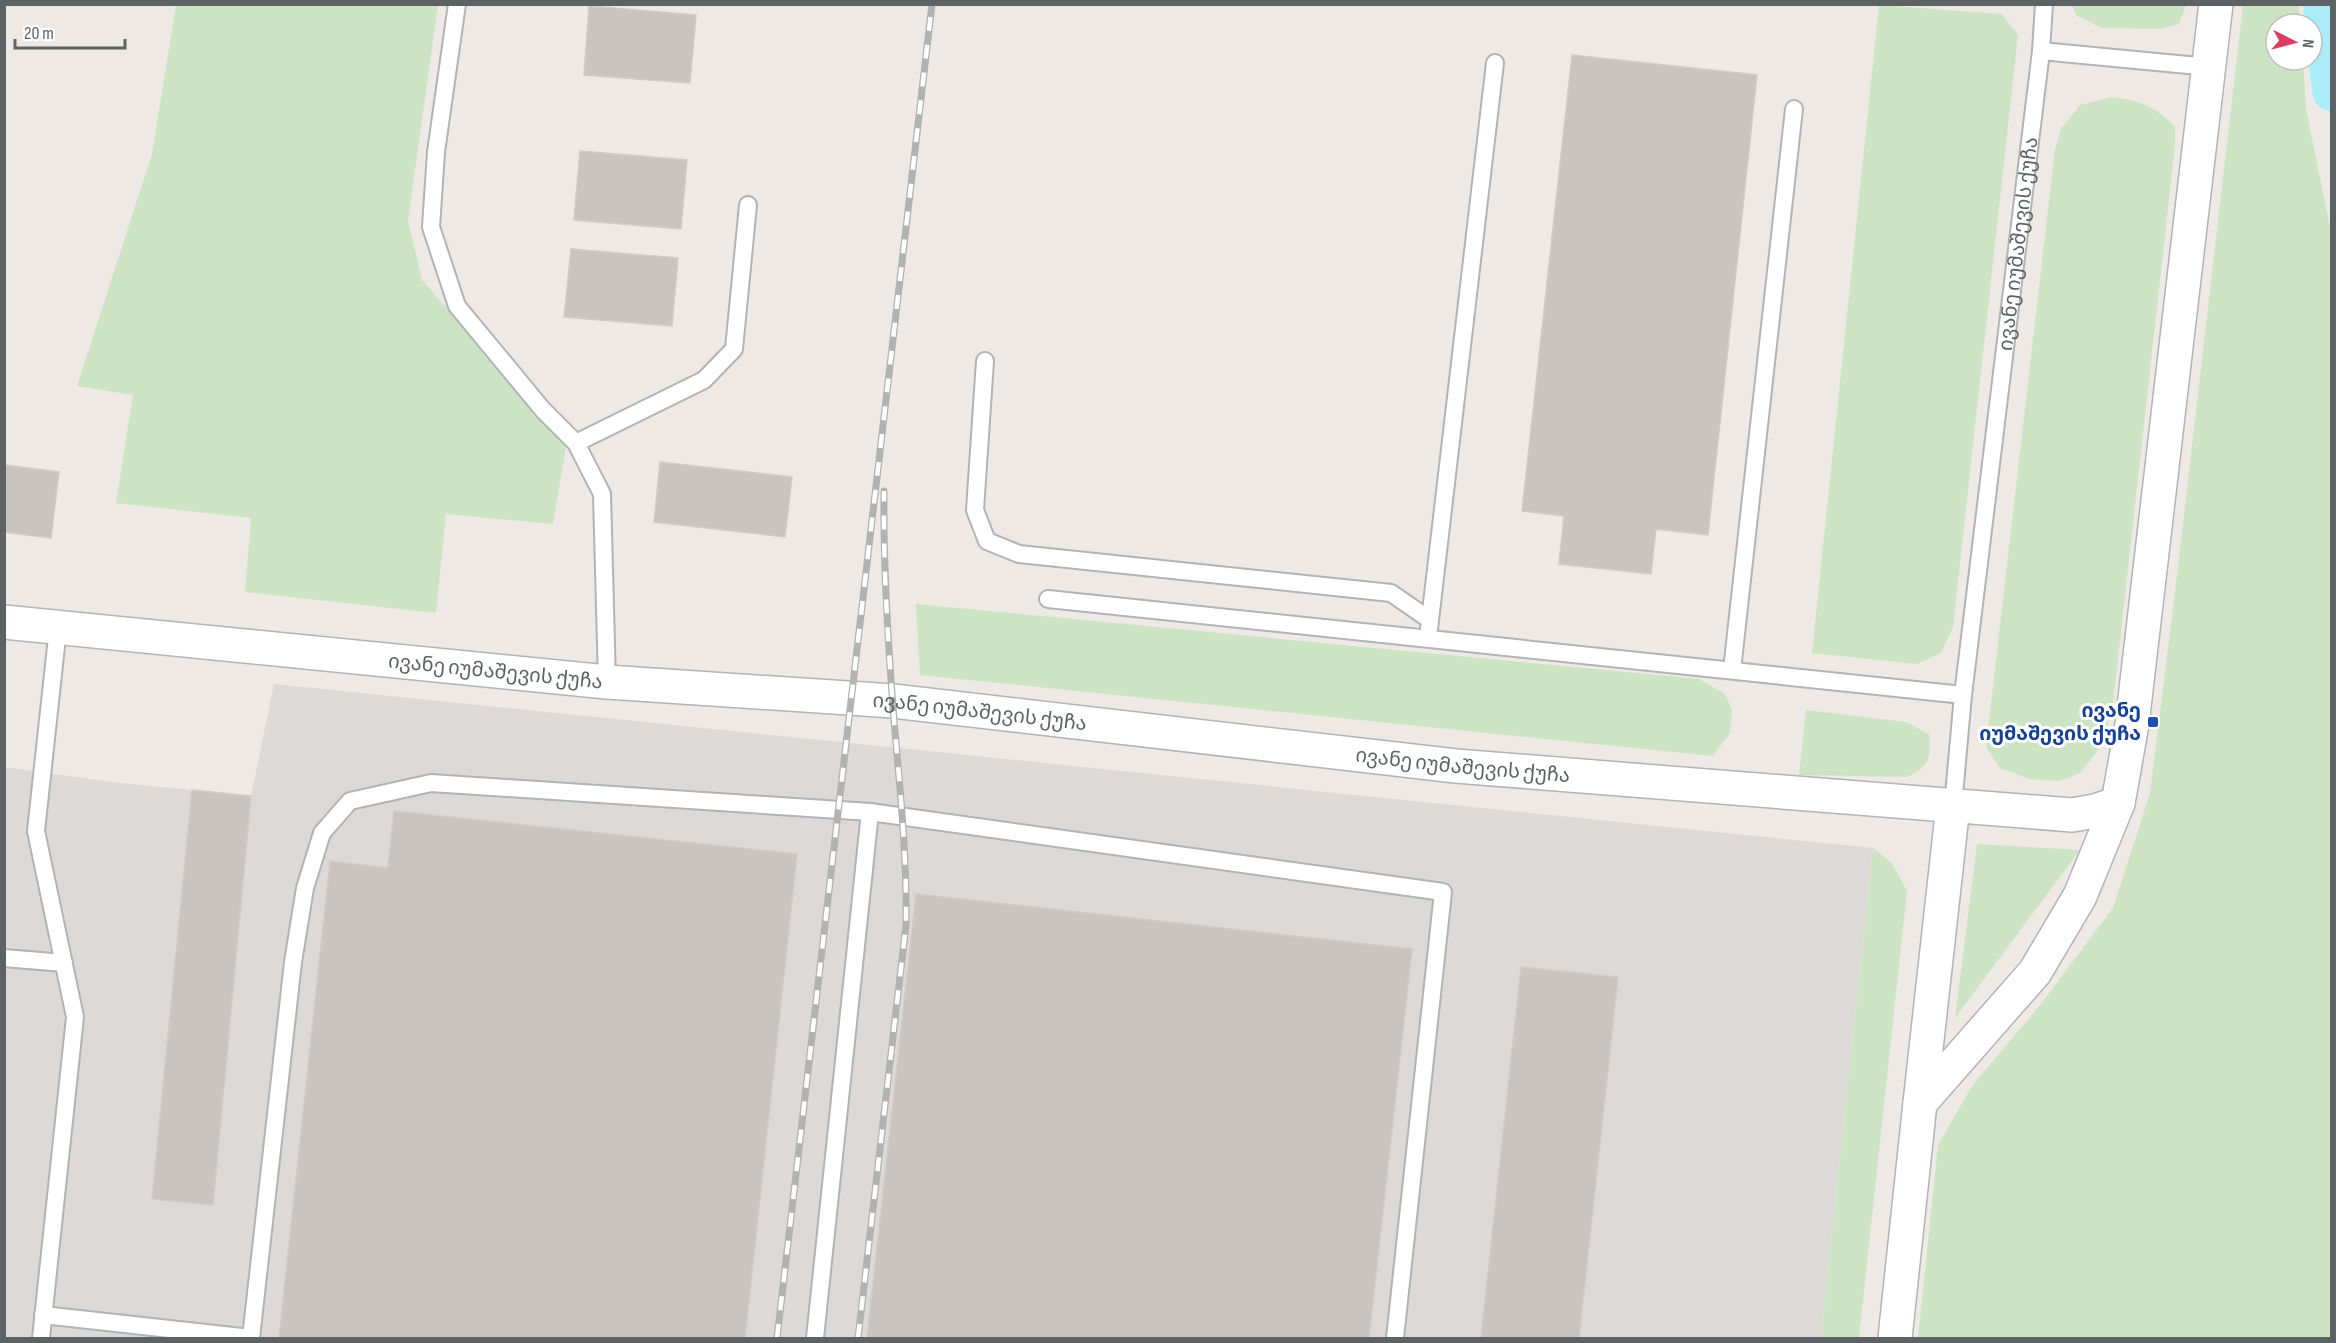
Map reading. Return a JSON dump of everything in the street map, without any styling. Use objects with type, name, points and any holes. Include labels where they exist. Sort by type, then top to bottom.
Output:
[{"type":"street","points":[[1920,1103],[2035,972],[2080,896],[2118,804],[2133,712],[2216,4]]},
{"type":"street","name":"ივანე იუმაშევის ქუჩა","points":[[4,622],[607,682],[873,699],[1456,766],[2072,815],[2118,804]]},
{"type":"street","name":"ივანე იუმაშევის ქუჩა","points":[[1895,1338],[1953,806]]},
{"type":"lane","points":[[457,4],[436,152],[431,226],[457,306],[543,410],[576,442],[602,494],[607,682]]},
{"type":"lane","name":"ივანე იუმაშევის ქუჩა","points":[[1953,806],[1963,695],[2041,51],[2044,4]]},
{"type":"lane","points":[[2041,51],[2209,67]]},
{"type":"lane","points":[[1428,638],[1495,63]]},
{"type":"lane","points":[[1732,670],[1794,109]]},
{"type":"lane","points":[[576,442],[704,380],[734,349],[748,205]]},
{"type":"lane","points":[[985,361],[975,510],[987,541],[1019,554],[1391,593],[1430,620]]},
{"type":"lane","points":[[1048,598],[1963,695]]},
{"type":"lane","points":[[41,1338],[75,1017],[36,831],[58,627]]},
{"type":"lane","points":[[43,1315],[251,1338],[293,962],[305,888],[322,833],[350,801],[431,783],[870,812],[1443,892],[1395,1338]]},
{"type":"lane","points":[[815,1338],[870,812]]},
{"type":"lane","points":[[4,958],[64,963]]},
{"type":"shaded area","points":[[274,684],[1873,848],[1821,1338],[5,1338],[4,767],[112,782],[251,796]]},
{"type":"green space","points":[[176,5],[438,5],[408,221],[422,280],[566,447],[553,524],[446,514],[436,613],[245,592],[251,518],[116,503],[133,395],[77,386],[152,154]]},
{"type":"green space","points":[[1879,5],[2002,14],[2018,35],[1953,627],[1941,653],[1917,664],[1812,653]]},
{"type":"green space","points":[[2072,5],[2186,5],[2179,24],[2160,29],[2102,28],[2076,15]]},
{"type":"green space","points":[[2243,5],[2299,5],[2299,12],[2264,12],[2264,72],[2304,72],[2306,109],[2331,232],[2331,1338],[1918,1338],[1938,1145],[1972,1086],[2041,1004],[2113,908],[2150,793]]},
{"type":"green space","points":[[2111,97],[2146,105],[2175,127],[2175,145],[2113,704],[2102,745],[2080,773],[2060,781],[2030,779],[2000,768],[1986,747],[2055,149],[2061,129],[2080,105]]},
{"type":"green space","points":[[916,604],[1699,679],[1725,694],[1732,710],[1730,733],[1713,756],[920,675]]},
{"type":"green space","points":[[1806,710],[1906,722],[1929,734],[1930,749],[1925,765],[1907,777],[1799,775]]},
{"type":"green space","points":[[1977,844],[2080,850],[1955,1018]]},
{"type":"green space","points":[[1873,848],[1892,863],[1907,891],[1859,1338],[1821,1338]]},
{"type":"building","points":[[589,6],[696,15],[690,83],[584,75]]},
{"type":"building","points":[[1572,55],[1757,75],[1708,535],[1656,529],[1651,574],[1559,564],[1564,516],[1522,511]]},
{"type":"building","points":[[580,151],[687,160],[681,229],[574,220]]},
{"type":"building","points":[[571,249],[678,258],[672,326],[564,317]]},
{"type":"building","points":[[660,462],[792,477],[785,537],[654,522]]},
{"type":"building","points":[[4,465],[59,472],[51,538],[4,532]]},
{"type":"building","points":[[192,790],[251,796],[213,1205],[152,1199]]},
{"type":"building","points":[[394,811],[797,854],[745,1338],[279,1338],[330,861],[388,868]]},
{"type":"building","points":[[916,894],[1412,949],[1369,1338],[867,1338]]},
{"type":"building","points":[[1521,967],[1618,977],[1579,1338],[1481,1338]]},
{"type":"waterway","points":[[2323,4],[2323,23],[2332,92]]},
{"type":"railway","points":[[777,1338],[932,4]]},
{"type":"railway","points":[[858,1338],[906,925],[901,797],[886,606],[884,491]]},
{"type":"place","name":"ივანე იუმაშევის ქუჩა","points":[[2153,722]]}]
